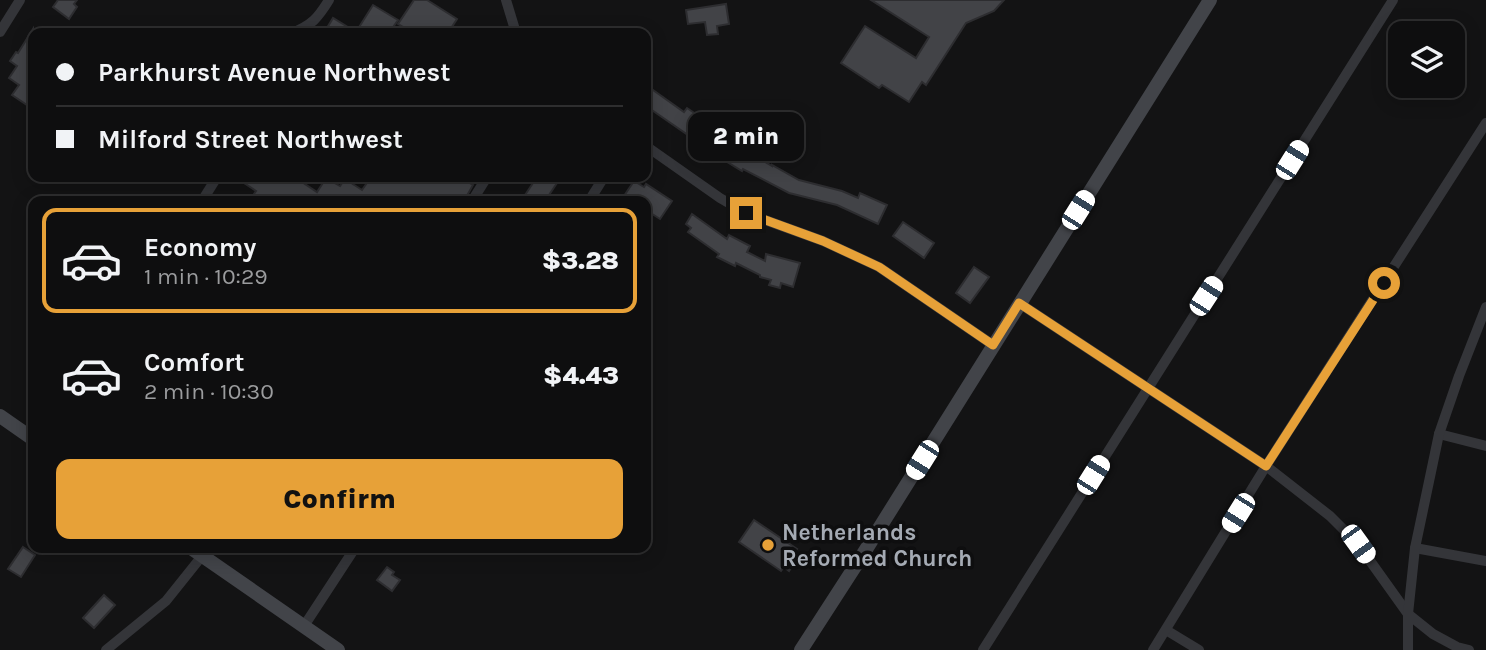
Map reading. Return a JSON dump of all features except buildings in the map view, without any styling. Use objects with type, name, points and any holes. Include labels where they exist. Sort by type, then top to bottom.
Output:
[{"type":"street","points":[[0,32],[20,0]]},
{"type":"street","points":[[305,28],[318,17],[329,0]]},
{"type":"street","points":[[506,0],[514,28]]},
{"type":"street","points":[[801,650],[1210,0]]},
{"type":"street","points":[[983,650],[1393,0]]},
{"type":"street","points":[[1153,650],[1266,466],[1486,123]]},
{"type":"street","points":[[651,150],[746,213],[823,241],[879,267],[993,345]]},
{"type":"street","points":[[1019,303],[1266,466],[1330,516],[1358,544],[1408,614],[1433,634],[1457,648],[1469,650]]},
{"type":"street","points":[[1408,650],[1408,614],[1415,548],[1440,434],[1486,307]]},
{"type":"street","points":[[0,416],[28,436]]},
{"type":"street","points":[[1440,434],[1486,446]]},
{"type":"street","points":[[1415,548],[1486,561]]},
{"type":"street","points":[[106,650],[166,601],[195,553]]},
{"type":"street","points":[[197,553],[338,650]]},
{"type":"street","points":[[304,626],[352,553]]},
{"type":"street","points":[[1166,629],[1199,650]]},
{"type":"place","name":"Netherlands Reformed Church","points":[[768,545]]},
{"type":"route","points":[[746,213],[823,241],[879,267],[993,345],[1019,303],[1266,466],[1384,283]]}]
